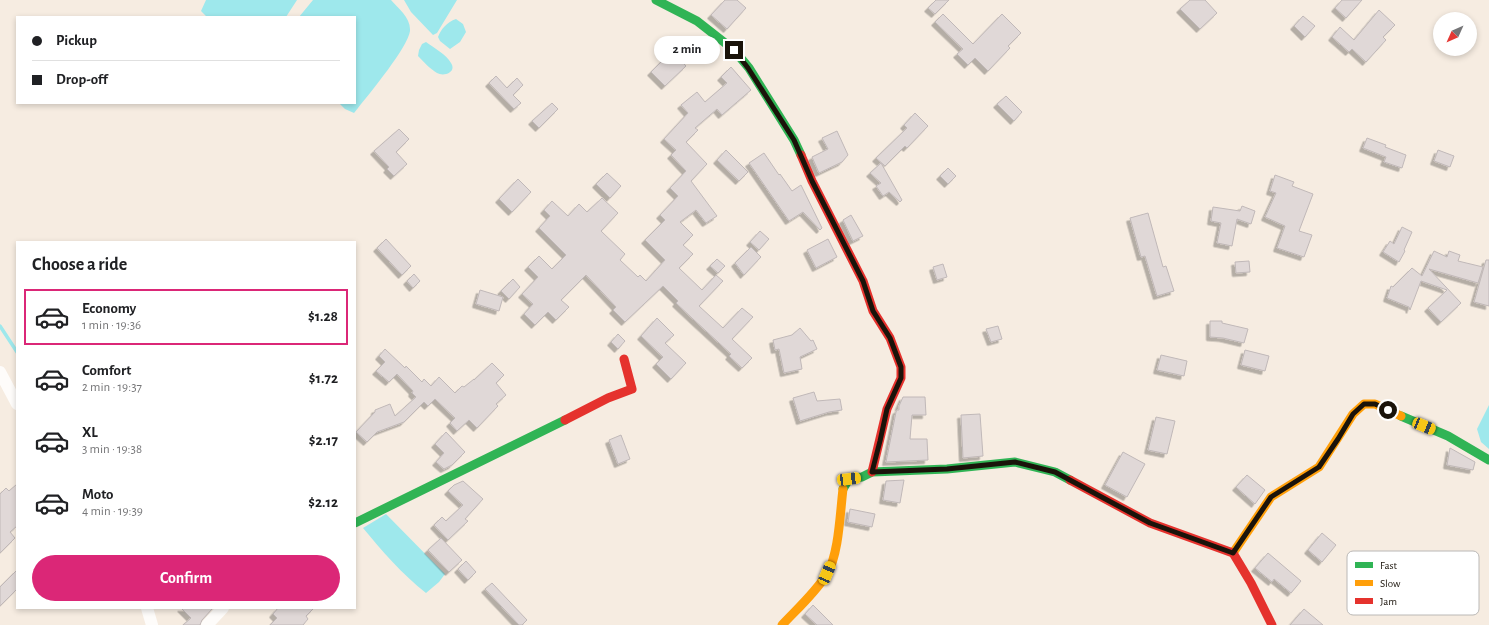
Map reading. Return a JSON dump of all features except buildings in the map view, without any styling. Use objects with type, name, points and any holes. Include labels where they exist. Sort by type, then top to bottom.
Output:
[{"type":"street","points":[[656,0],[697,21],[734,50],[748,68],[794,140],[812,181],[863,281],[873,311],[890,338],[901,367],[901,378],[887,409],[872,472]]},
{"type":"street","points":[[356,522],[584,412],[608,398],[632,389],[624,359]]},
{"type":"street","points":[[0,372],[16,402]]},
{"type":"street","points":[[1233,553],[1271,497],[1319,467],[1353,414],[1364,404],[1375,404],[1435,430],[1469,447],[1489,460]]},
{"type":"street","points":[[782,625],[814,590],[827,573],[834,556],[844,487],[849,479],[862,477],[872,472],[947,469],[1015,462],[1055,472],[1150,523],[1233,553],[1251,583],[1272,625]]},
{"type":"street","points":[[147,609],[152,625]]},
{"type":"street","points":[[207,625],[222,609]]},
{"type":"water","points":[[206,0],[297,0],[287,16],[206,16],[201,11]]},
{"type":"water","points":[[313,0],[391,0],[404,14],[410,26],[410,31],[403,48],[388,70],[354,113],[345,109],[340,104],[356,104],[356,16],[300,16]]},
{"type":"water","points":[[404,0],[457,0],[437,33],[433,35],[411,12]]},
{"type":"water","points":[[456,19],[463,24],[466,32],[460,42],[450,49],[440,41],[438,37],[445,26]]},
{"type":"water","points":[[426,42],[449,60],[452,69],[449,73],[437,73],[418,56],[422,44]]},
{"type":"water","points":[[1489,405],[1489,449],[1481,442],[1477,429]]},
{"type":"water","points":[[386,514],[445,574],[439,582],[426,593],[393,562],[363,528]]},
{"type":"waterway","points":[[0,326],[16,350]]},
{"type":"traffic: fast","points":[[656,0],[697,21],[734,50],[749,68],[794,140],[801,155]]},
{"type":"traffic: fast","points":[[1401,416],[1448,436],[1489,460]]},
{"type":"traffic: fast","points":[[356,523],[565,420]]},
{"type":"traffic: fast","points":[[843,489],[849,479],[862,477],[872,472],[947,469],[1015,462],[1055,472],[1070,480]]},
{"type":"traffic: slow","points":[[1233,553],[1271,497],[1319,467],[1353,414],[1364,404],[1375,404],[1401,416]]},
{"type":"traffic: slow","points":[[782,625],[817,588],[831,566],[837,545],[843,489]]},
{"type":"traffic: jam","points":[[801,155],[812,181],[863,281],[873,311],[890,338],[901,367],[901,378],[887,409],[872,472]]},
{"type":"traffic: jam","points":[[565,420],[608,398],[632,389],[624,359]]},
{"type":"traffic: jam","points":[[1070,480],[1150,523],[1233,553],[1251,583],[1272,625]]},
{"type":"route","points":[[734,50],[748,68],[794,140],[812,181],[863,281],[873,311],[890,338],[901,367],[901,378],[893,392],[887,409],[872,472],[947,469],[1015,462],[1055,472],[1150,523],[1233,553],[1271,497],[1291,483],[1319,467],[1353,414],[1364,404],[1375,404],[1388,410]]}]
